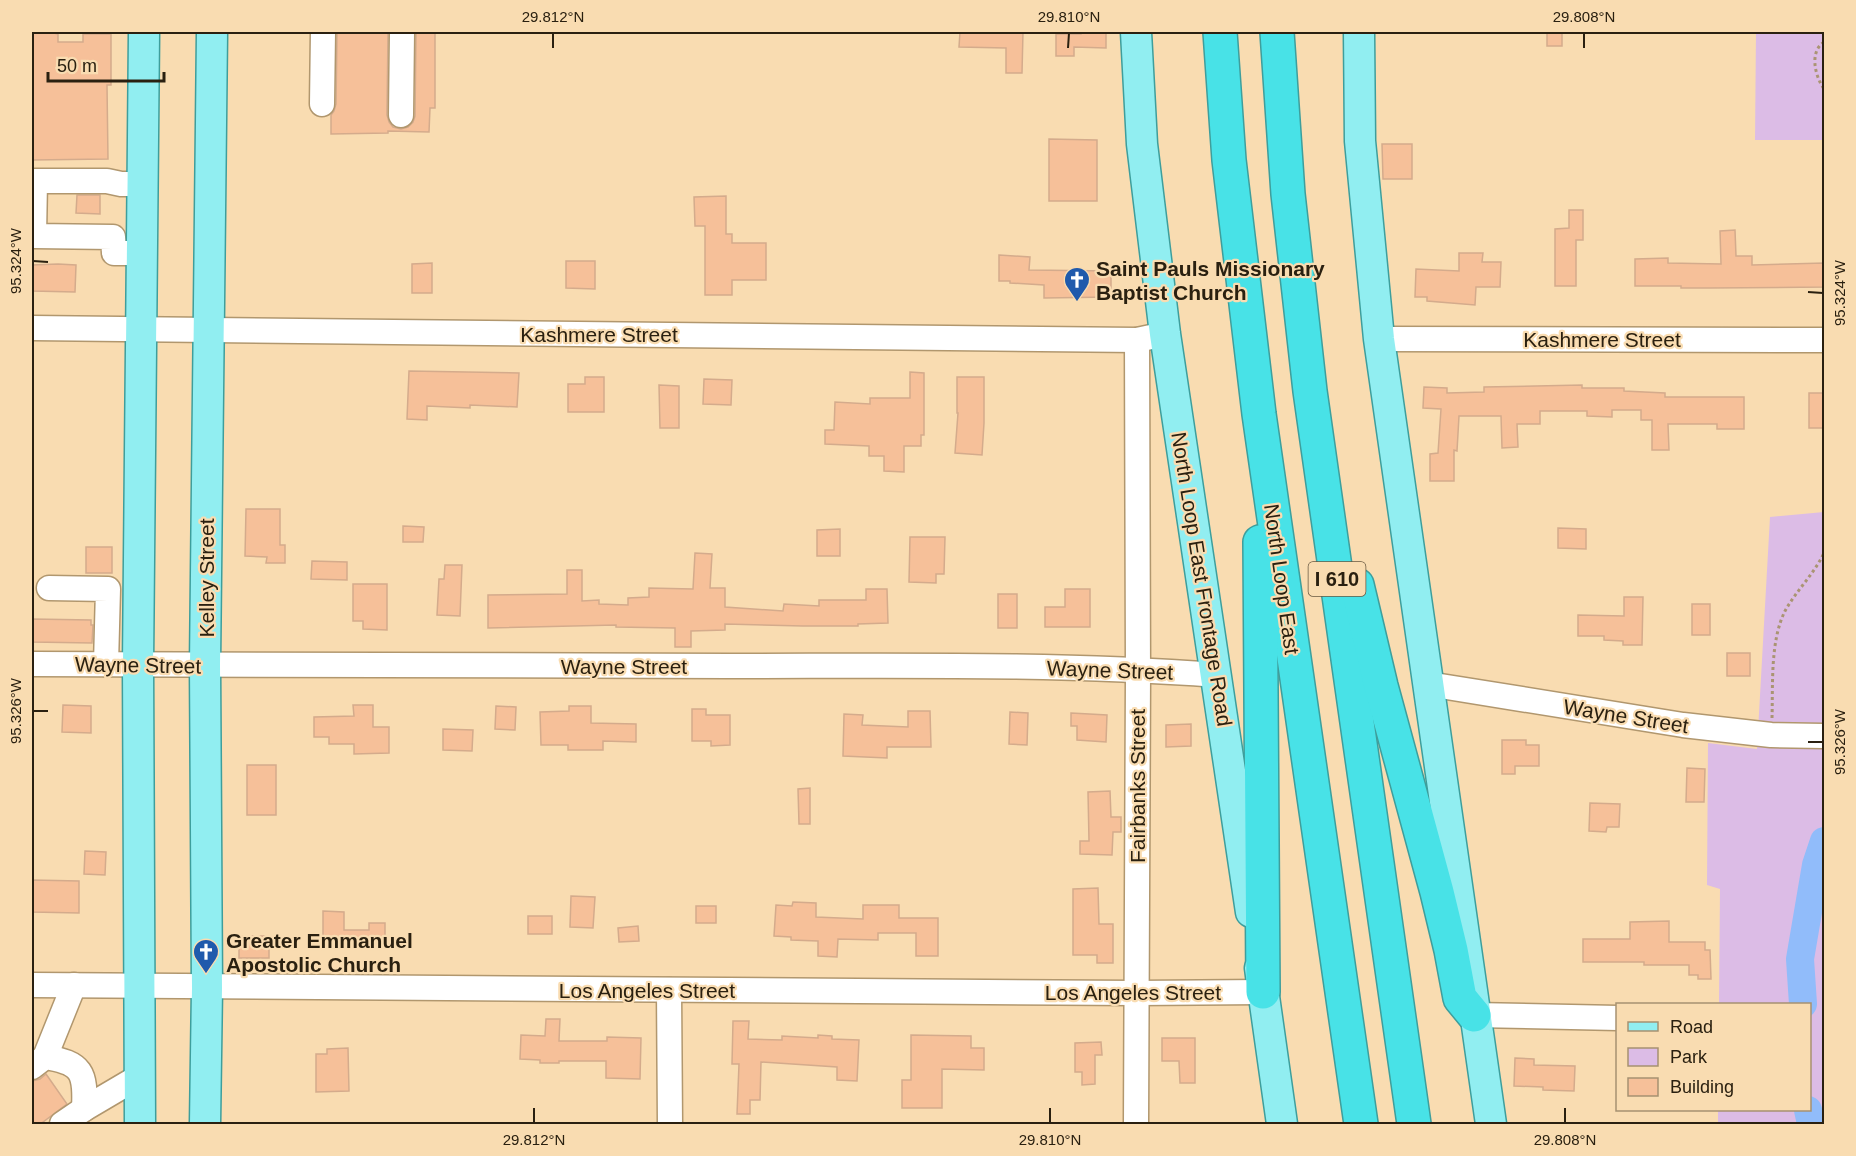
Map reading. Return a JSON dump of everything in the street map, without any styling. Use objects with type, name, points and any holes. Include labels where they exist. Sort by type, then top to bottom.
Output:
[{"type":"highway","name":"North Loop East","points":[[1220,32],[1229,160],[1259,414],[1361,1125]]},
{"type":"highway","name":"I 610","points":[[1277,32],[1288,194],[1310,391],[1414,1125]]},
{"type":"highway","points":[[1310,391],[1381,686],[1451,950],[1460,998],[1474,1015]]},
{"type":"highway","points":[[1259,414],[1263,992]]},
{"type":"main road","points":[[140,1125],[138,664],[144,32]]},
{"type":"main road","name":"Kelley Street","points":[[205,1125],[207,988],[205,665],[212,32]]},
{"type":"main road","name":"North Loop East Frontage Road","points":[[1136,32],[1151,337],[1217,675],[1281,1125]]},
{"type":"main road","points":[[1359,32],[1360,141],[1379,339],[1491,1125]]},
{"type":"street","points":[[322,104],[323,32]]},
{"type":"street","points":[[401,115],[402,32]]},
{"type":"street","points":[[141,253],[114,252],[113,237],[34,236],[35,181],[107,181],[142,184]]},
{"type":"street","name":"Kashmere Street","points":[[32,328],[1151,337]]},
{"type":"street","name":"Fairbanks Street","points":[[1136,1125],[1138,669],[1151,337]]},
{"type":"street","name":"Kashmere Street","points":[[1379,339],[1824,340]]},
{"type":"street","points":[[49,588],[108,589],[103,640]]},
{"type":"street","name":"Wayne Street","points":[[32,664],[103,640],[138,664],[962,666],[1138,669],[1217,675]]},
{"type":"street","name":"Wayne Street","points":[[1428,684],[1683,725],[1771,735],[1824,736]]},
{"type":"street","name":"Los Angeles Street","points":[[32,985],[207,988],[1263,992]]},
{"type":"street","points":[[74,986],[38,1062],[64,1060],[77,1068],[85,1087],[84,1109]]},
{"type":"street","points":[[669,990],[670,1125]]},
{"type":"street","points":[[1474,1015],[1616,1018]]},
{"type":"street","points":[[62,1125],[84,1109],[140,1076]]},
{"type":"path","points":[[1823,32],[1824,36]]},
{"type":"path","points":[[1824,42],[1818,50],[1815,65],[1816,73],[1824,89]]},
{"type":"path","points":[[1771,724],[1775,649],[1781,622],[1790,603],[1811,576],[1824,553]]},
{"type":"green space","points":[[1756,32],[1824,32],[1824,140],[1755,140]]},
{"type":"green space","points":[[1824,512],[1824,1124],[1718,1124],[1718,1111],[1811,1111],[1811,1003],[1719,1003],[1720,889],[1707,885],[1708,743],[1757,749],[1770,517]]},
{"type":"building","points":[[32,32],[53,32],[58,34],[58,42],[83,42],[83,34],[111,34],[111,85],[107,85],[108,159],[32,160]]},
{"type":"building","points":[[337,32],[388,32],[387,115],[393,127],[401,129],[408,127],[415,116],[416,32],[435,32],[435,108],[430,108],[429,132],[388,131],[388,133],[331,134],[331,115],[336,104]]},
{"type":"building","points":[[960,32],[1023,32],[1022,73],[1006,73],[1006,48],[959,47]]},
{"type":"building","points":[[1081,32],[1106,32],[1106,48],[1074,47],[1074,56],[1056,56],[1056,34],[1081,34]]},
{"type":"building","points":[[1547,32],[1562,32],[1562,46],[1547,46]]},
{"type":"building","points":[[1049,139],[1097,140],[1097,201],[1049,201]]},
{"type":"building","points":[[1382,144],[1412,144],[1412,179],[1383,179]]},
{"type":"building","points":[[77,195],[100,195],[100,214],[76,213]]},
{"type":"building","points":[[726,196],[726,234],[732,234],[732,243],[766,243],[766,280],[732,280],[732,295],[705,295],[705,226],[695,226],[694,197]]},
{"type":"building","points":[[1569,210],[1583,210],[1583,240],[1576,240],[1576,286],[1555,286],[1555,229],[1569,228]]},
{"type":"building","points":[[1735,230],[1736,256],[1752,256],[1752,265],[1824,263],[1824,287],[1635,286],[1635,259],[1668,258],[1668,263],[1721,264],[1720,231]]},
{"type":"building","points":[[1459,253],[1483,253],[1482,262],[1501,262],[1500,287],[1476,287],[1475,305],[1427,301],[1427,297],[1415,297],[1416,269],[1459,271]]},
{"type":"building","points":[[999,255],[1030,257],[1029,270],[1111,271],[1111,297],[1044,298],[1044,285],[999,281]]},
{"type":"building","points":[[566,261],[595,261],[595,289],[566,288]]},
{"type":"building","points":[[432,263],[432,293],[412,293],[412,264]]},
{"type":"building","points":[[32,265],[76,265],[75,292],[32,291]]},
{"type":"building","points":[[409,371],[519,373],[517,407],[427,406],[427,420],[407,419]]},
{"type":"building","points":[[910,372],[924,373],[924,435],[921,435],[921,446],[904,446],[904,472],[884,471],[884,456],[869,456],[869,446],[825,444],[825,430],[834,430],[835,402],[870,404],[870,398],[910,398]]},
{"type":"building","points":[[585,377],[604,377],[604,412],[568,412],[568,384],[585,384]]},
{"type":"building","points":[[957,377],[984,377],[982,455],[955,453],[958,413]]},
{"type":"building","points":[[704,379],[732,380],[731,405],[703,404]]},
{"type":"building","points":[[659,385],[679,386],[679,428],[660,428]]},
{"type":"building","points":[[1582,385],[1582,388],[1624,388],[1624,391],[1665,393],[1665,397],[1744,397],[1744,429],[1717,429],[1717,424],[1668,424],[1669,450],[1652,450],[1652,420],[1641,420],[1641,410],[1612,410],[1612,417],[1587,416],[1587,411],[1540,411],[1540,424],[1517,424],[1518,447],[1502,448],[1501,416],[1459,416],[1457,451],[1454,450],[1454,481],[1430,481],[1430,454],[1438,453],[1441,409],[1423,408],[1424,387],[1447,388],[1447,393],[1484,392],[1484,387]]},
{"type":"building","points":[[1809,393],[1824,393],[1824,428],[1809,428]]},
{"type":"building","points":[[246,509],[280,509],[280,545],[285,545],[285,563],[266,563],[267,557],[245,556]]},
{"type":"building","points":[[403,526],[424,527],[423,542],[403,542]]},
{"type":"building","points":[[1558,528],[1586,529],[1586,549],[1558,548]]},
{"type":"building","points":[[840,529],[840,556],[817,556],[817,530]]},
{"type":"building","points":[[910,537],[945,537],[944,574],[936,574],[936,583],[909,582]]},
{"type":"building","points":[[86,547],[112,547],[112,573],[86,573]]},
{"type":"building","points":[[695,553],[712,554],[710,588],[725,588],[725,607],[783,611],[784,604],[819,606],[819,600],[866,600],[866,589],[887,589],[888,623],[858,624],[858,626],[725,624],[725,630],[691,631],[691,647],[675,647],[675,628],[616,627],[616,625],[488,628],[488,595],[567,594],[567,570],[582,570],[582,601],[599,600],[599,604],[628,605],[628,598],[649,597],[649,588],[693,589]]},
{"type":"building","points":[[312,561],[347,562],[347,580],[311,579]]},
{"type":"building","points":[[445,565],[462,565],[460,616],[437,615],[439,579],[444,579]]},
{"type":"building","points":[[353,584],[387,584],[387,630],[363,629],[363,621],[353,621]]},
{"type":"building","points":[[1065,589],[1090,589],[1090,627],[1045,627],[1045,607],[1065,607]]},
{"type":"building","points":[[998,594],[1017,594],[1017,628],[998,628]]},
{"type":"building","points":[[1624,597],[1643,597],[1642,645],[1623,645],[1623,641],[1604,640],[1604,636],[1578,636],[1578,615],[1624,616]]},
{"type":"building","points":[[1692,604],[1710,604],[1710,635],[1692,635]]},
{"type":"building","points":[[32,619],[91,620],[92,643],[32,642]]},
{"type":"building","points":[[1727,653],[1750,653],[1750,676],[1727,676]]},
{"type":"building","points":[[63,705],[91,706],[91,733],[62,732]]},
{"type":"building","points":[[353,705],[373,705],[373,727],[389,727],[389,753],[354,754],[354,744],[329,744],[329,737],[314,737],[314,717],[354,716]]},
{"type":"building","points":[[496,706],[516,707],[515,730],[495,729]]},
{"type":"building","points":[[569,706],[591,706],[591,723],[636,724],[636,742],[603,741],[603,750],[568,750],[568,745],[541,745],[540,712],[569,711]]},
{"type":"building","points":[[692,709],[706,709],[706,715],[730,715],[730,745],[711,746],[711,741],[692,741]]},
{"type":"building","points":[[908,711],[930,711],[931,747],[887,747],[887,758],[843,756],[844,714],[863,715],[862,725],[908,727]]},
{"type":"building","points":[[1010,712],[1028,713],[1027,745],[1009,744]]},
{"type":"building","points":[[1071,713],[1107,715],[1106,742],[1077,740],[1077,726],[1071,726]]},
{"type":"building","points":[[1191,724],[1191,746],[1166,747],[1166,725]]},
{"type":"building","points":[[443,729],[473,730],[472,751],[443,750]]},
{"type":"building","points":[[1502,740],[1526,740],[1526,745],[1539,745],[1539,766],[1515,766],[1515,774],[1502,774]]},
{"type":"building","points":[[247,765],[276,765],[276,815],[247,815]]},
{"type":"building","points":[[1687,768],[1705,769],[1704,802],[1686,802]]},
{"type":"building","points":[[810,788],[810,824],[799,824],[798,789]]},
{"type":"building","points":[[1110,791],[1111,817],[1121,817],[1121,832],[1113,832],[1112,855],[1080,854],[1080,841],[1089,841],[1088,792]]},
{"type":"building","points":[[1590,803],[1620,804],[1619,827],[1607,827],[1606,832],[1589,831]]},
{"type":"building","points":[[85,851],[106,852],[105,875],[84,874]]},
{"type":"building","points":[[32,880],[79,881],[79,913],[32,912]]},
{"type":"building","points":[[1098,888],[1099,924],[1113,924],[1113,963],[1097,963],[1097,955],[1073,955],[1073,889]]},
{"type":"building","points":[[571,896],[595,897],[593,928],[570,927]]},
{"type":"building","points":[[793,902],[816,903],[816,917],[863,919],[863,905],[899,905],[899,918],[938,918],[938,956],[916,956],[916,933],[878,933],[878,940],[838,939],[837,957],[818,956],[818,941],[791,940],[791,937],[774,936],[776,905],[792,906]]},
{"type":"building","points":[[696,906],[716,906],[716,923],[696,923]]},
{"type":"building","points":[[323,911],[344,912],[344,930],[369,930],[369,923],[385,923],[385,947],[355,947],[355,944],[323,943]]},
{"type":"building","points":[[528,916],[552,916],[552,934],[528,934]]},
{"type":"building","points":[[1669,921],[1669,942],[1705,942],[1705,950],[1710,950],[1711,979],[1698,979],[1698,975],[1689,975],[1689,965],[1583,962],[1583,939],[1630,939],[1630,922]]},
{"type":"building","points":[[638,926],[639,941],[619,942],[618,928]]},
{"type":"building","points":[[239,936],[269,936],[269,958],[239,958]]},
{"type":"building","points":[[546,1019],[560,1019],[559,1041],[607,1041],[607,1037],[641,1038],[640,1079],[606,1078],[606,1061],[540,1063],[540,1060],[520,1059],[521,1035],[545,1036]]},
{"type":"building","points":[[733,1021],[749,1021],[748,1039],[782,1040],[782,1036],[818,1038],[818,1035],[832,1036],[832,1039],[859,1040],[857,1081],[837,1080],[837,1067],[761,1062],[760,1100],[750,1100],[750,1114],[737,1114],[739,1064],[732,1064]]},
{"type":"building","points":[[911,1035],[971,1036],[971,1048],[984,1048],[984,1070],[942,1069],[942,1108],[902,1108],[902,1080],[911,1080]]},
{"type":"building","points":[[1162,1038],[1195,1038],[1195,1083],[1180,1083],[1179,1061],[1162,1061]]},
{"type":"building","points":[[1101,1042],[1102,1055],[1095,1055],[1095,1084],[1082,1085],[1082,1072],[1075,1072],[1075,1043]]},
{"type":"building","points":[[348,1048],[349,1091],[316,1092],[316,1054],[327,1054],[327,1049]]},
{"type":"building","points":[[1515,1058],[1534,1059],[1534,1065],[1575,1066],[1574,1091],[1514,1086]]},
{"type":"building","points":[[46,1074],[67,1104],[39,1125],[32,1125],[32,1081]]},
{"type":"waterway","points":[[1803,1003],[1800,959],[1816,865],[1824,841]]},
{"type":"waterway","points":[[1808,1111],[1811,1124]]},
{"type":"place","name":"Saint Pauls Missionary Baptist Church","points":[[1077,303]]},
{"type":"place","name":"Greater Emmanuel Apostolic Church","points":[[206,975]]}]
